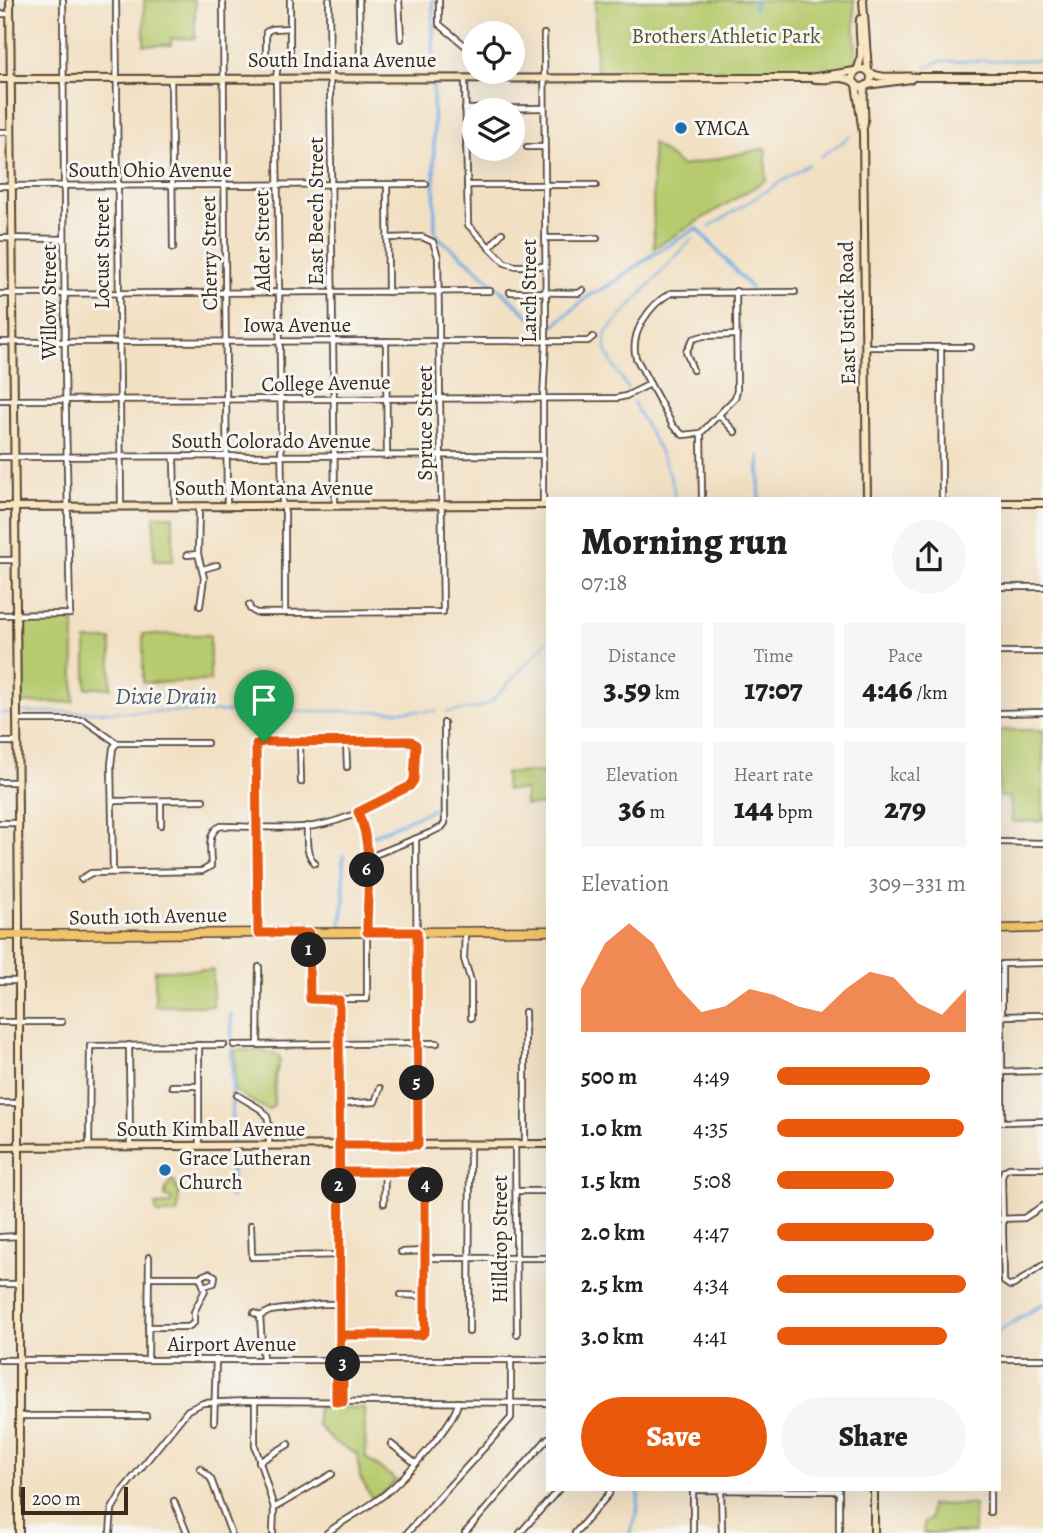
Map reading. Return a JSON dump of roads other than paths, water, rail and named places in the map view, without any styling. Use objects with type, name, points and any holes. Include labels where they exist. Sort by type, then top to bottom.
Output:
[{"type":"main road","points":[[9,0],[19,934],[19,1533]]},
{"type":"main road","points":[[862,0],[859,31],[862,58],[853,78],[855,83],[866,86],[916,77]]},
{"type":"main road","points":[[862,0],[871,80],[866,86]]},
{"type":"main road","points":[[856,71],[864,69],[881,77],[1043,77]]},
{"type":"main road","name":"South Indiana Avenue","points":[[525,77],[809,78],[856,71]]},
{"type":"main road","name":"South Indiana Avenue","points":[[0,79],[462,78]]},
{"type":"main road","name":"South Indiana Avenue","points":[[809,78],[845,78],[855,83]]},
{"type":"main road","name":"East Ustick Road","points":[[855,83],[863,128],[867,497]]},
{"type":"main road","name":"East Ustick Road","points":[[863,128],[865,118],[862,96],[866,86]]},
{"type":"main road","points":[[1001,503],[1043,503]]},
{"type":"main road","name":"South Montana Avenue","points":[[0,507],[545,505]]},
{"type":"main road","points":[[1001,929],[1043,928]]},
{"type":"main road","name":"South 10th Avenue","points":[[0,934],[546,931]]},
{"type":"main road","name":"South Kimball Avenue","points":[[0,1147],[546,1144]]},
{"type":"main road","points":[[874,1491],[874,1533]]},
{"type":"street","name":"Willow Street","points":[[16,615],[70,614],[66,457],[63,0]]},
{"type":"street","name":"Locust Street","points":[[116,0],[121,506]]},
{"type":"street","name":"Cherry Street","points":[[223,0],[227,506]]},
{"type":"street","points":[[290,0],[290,28],[289,54],[278,62],[266,54],[266,32],[290,28]]},
{"type":"street","name":"East Beech Street","points":[[329,0],[335,506]]},
{"type":"street","points":[[359,0],[360,60]]},
{"type":"street","points":[[399,0],[401,39]]},
{"type":"street","points":[[439,0],[439,24],[462,43]]},
{"type":"street","points":[[0,13],[10,13]]},
{"type":"street","name":"Larch Street","points":[[544,34],[545,505]]},
{"type":"street","name":"Alder Street","points":[[278,62],[279,399],[285,513],[285,613]]},
{"type":"street","points":[[172,78],[173,248]]},
{"type":"street","points":[[525,108],[543,108]]},
{"type":"street","points":[[0,132],[11,132]]},
{"type":"street","points":[[527,147],[544,147]]},
{"type":"street","points":[[466,161],[468,225],[489,248],[511,265],[545,266]]},
{"type":"street","name":"South Ohio Avenue","points":[[0,187],[426,184]]},
{"type":"street","points":[[387,185],[388,292]]},
{"type":"street","points":[[467,185],[596,185]]},
{"type":"street","points":[[489,248],[502,233]]},
{"type":"street","name":"Spruce Street","points":[[285,613],[443,612],[440,341],[436,249],[433,242],[426,239],[388,237]]},
{"type":"street","points":[[0,238],[64,239]]},
{"type":"street","points":[[545,238],[597,239]]},
{"type":"street","points":[[510,292],[579,293],[583,290]]},
{"type":"street","points":[[0,294],[490,291]]},
{"type":"street","points":[[736,291],[737,395],[701,433],[689,436],[673,426],[636,358],[633,345],[635,333],[666,296],[677,292],[689,291],[736,291],[796,292]]},
{"type":"street","points":[[693,370],[686,352],[693,339],[737,335]]},
{"type":"street","name":"Iowa Avenue","points":[[0,342],[588,341],[593,337]]},
{"type":"street","points":[[386,341],[387,456]]},
{"type":"street","points":[[865,347],[971,347]]},
{"type":"street","points":[[941,347],[942,497]]},
{"type":"street","name":"College Avenue","points":[[0,400],[617,398],[650,384]]},
{"type":"street","points":[[719,415],[735,432]]},
{"type":"street","points":[[701,433],[702,497]]},
{"type":"street","name":"South Colorado Avenue","points":[[0,457],[543,455]]},
{"type":"street","points":[[174,457],[175,506]]},
{"type":"street","points":[[199,506],[198,554],[204,578],[200,606]]},
{"type":"street","points":[[187,555],[198,554]]},
{"type":"street","points":[[0,560],[15,560]]},
{"type":"street","points":[[203,569],[217,565]]},
{"type":"street","points":[[1001,587],[1043,587]]},
{"type":"street","points":[[249,605],[256,613],[285,613]]},
{"type":"street","points":[[0,615],[16,615]]},
{"type":"street","points":[[1001,652],[1043,652]]},
{"type":"street","points":[[1001,713],[1043,712]]},
{"type":"street","points":[[17,720],[84,720],[117,743],[207,743]]},
{"type":"street","points":[[367,859],[442,827],[445,823],[444,723]]},
{"type":"street","points":[[346,741],[347,767]]},
{"type":"street","points":[[81,878],[91,873],[202,871],[211,866],[212,830],[216,827],[257,826],[307,826],[329,823],[358,812],[410,786],[414,780],[416,745],[411,741],[256,744],[257,826],[258,933]]},
{"type":"street","points":[[0,742],[17,742]]},
{"type":"street","points":[[300,742],[301,782]]},
{"type":"street","points":[[113,872],[111,765],[113,748],[117,743]]},
{"type":"street","points":[[0,782],[17,782]]},
{"type":"street","points":[[111,801],[203,800]]},
{"type":"street","points":[[161,801],[161,825]]},
{"type":"street","points":[[309,933],[310,999],[367,999],[367,859],[365,829],[358,812]]},
{"type":"street","points":[[0,823],[18,823]]},
{"type":"street","points":[[307,826],[307,846],[310,858],[315,863]]},
{"type":"street","points":[[416,839],[418,1145]]},
{"type":"street","points":[[1001,842],[1043,843]]},
{"type":"street","points":[[465,931],[464,959],[471,981],[471,1018]]},
{"type":"street","points":[[1043,963],[1002,964],[1002,1122],[1043,1121]]},
{"type":"street","points":[[258,1045],[259,967]]},
{"type":"street","points":[[0,981],[19,981]]},
{"type":"street","points":[[339,1000],[340,1360],[343,1402]]},
{"type":"street","points":[[525,1012],[526,1144]]},
{"type":"street","points":[[1003,1016],[1043,1015]]},
{"type":"street","points":[[0,1021],[62,1022]]},
{"type":"street","points":[[234,1045],[437,1043]]},
{"type":"street","points":[[129,1045],[130,1147]]},
{"type":"street","points":[[199,1045],[199,1147]]},
{"type":"street","points":[[89,1147],[90,1046],[224,1045]]},
{"type":"street","points":[[1002,1072],[1043,1071]]},
{"type":"street","points":[[172,1086],[199,1086]]},
{"type":"street","points":[[339,1104],[375,1102],[380,1088]]},
{"type":"street","points":[[237,1095],[269,1116],[269,1146]]},
{"type":"street","points":[[0,1103],[18,1103]]},
{"type":"street","name":"Hilldrop Street","points":[[515,1144],[517,1334]]},
{"type":"street","points":[[469,1332],[470,1145]]},
{"type":"street","points":[[1043,1168],[1009,1168],[1004,1171],[1001,1219],[1003,1278],[1006,1285],[1014,1285],[1043,1265]]},
{"type":"street","points":[[339,1172],[421,1172],[425,1175],[425,1331],[422,1335],[340,1335]]},
{"type":"street","points":[[384,1203],[385,1172]]},
{"type":"street","points":[[516,1191],[546,1191]]},
{"type":"street","points":[[1001,1219],[1024,1218],[1043,1206]]},
{"type":"street","points":[[251,1225],[252,1257],[340,1255]]},
{"type":"street","points":[[0,1237],[19,1236]]},
{"type":"street","points":[[401,1252],[425,1251]]},
{"type":"street","points":[[148,1359],[149,1257]]},
{"type":"street","points":[[425,1258],[546,1258]]},
{"type":"street","points":[[149,1277],[200,1278],[209,1273],[216,1278],[214,1283],[204,1286]]},
{"type":"street","points":[[148,1327],[188,1327],[194,1323],[194,1312],[204,1286],[200,1278]]},
{"type":"street","points":[[0,1284],[19,1284]]},
{"type":"street","points":[[401,1295],[425,1296]]},
{"type":"street","points":[[260,1316],[270,1311],[340,1304]]},
{"type":"street","points":[[254,1313],[260,1316]]},
{"type":"street","points":[[260,1316],[263,1360]]},
{"type":"street","points":[[214,1422],[216,1359]]},
{"type":"street","points":[[407,1533],[511,1419],[512,1359]]},
{"type":"street","points":[[1001,1359],[1043,1359]]},
{"type":"street","name":"Airport Avenue","points":[[0,1360],[546,1360]]},
{"type":"street","points":[[336,1402],[340,1360]]},
{"type":"street","points":[[110,1533],[112,1509],[137,1472],[188,1410],[197,1404],[255,1401],[546,1403]]},
{"type":"street","points":[[255,1401],[255,1446],[275,1508],[273,1533]]},
{"type":"street","points":[[327,1533],[384,1496],[450,1422],[458,1402]]},
{"type":"street","points":[[19,1416],[146,1416]]},
{"type":"street","points":[[465,1533],[546,1440]]},
{"type":"street","points":[[259,1462],[289,1444]]},
{"type":"street","points":[[391,1444],[415,1463]]},
{"type":"street","points":[[200,1468],[211,1479],[231,1533]]},
{"type":"street","points":[[275,1508],[332,1474]]},
{"type":"street","points":[[520,1533],[557,1491]]},
{"type":"street","points":[[578,1532],[610,1491]]},
{"type":"street","points":[[692,1491],[693,1533]]},
{"type":"street","points":[[722,1491],[722,1533]]},
{"type":"street","points":[[839,1491],[839,1533]]},
{"type":"street","points":[[990,1491],[990,1512]]},
{"type":"street","points":[[174,1501],[187,1533]]},
{"type":"waterway","points":[[433,0],[433,73]]},
{"type":"waterway","points":[[754,8],[756,0]]},
{"type":"waterway","name":"Dixie Drain","points":[[926,68],[940,61],[1043,60]]},
{"type":"waterway","points":[[433,83],[435,231],[439,238],[540,326]]},
{"type":"waterway","name":"Dixie Drain","points":[[820,157],[851,136]]},
{"type":"waterway","name":"Dixie Drain","points":[[709,227],[809,164]]},
{"type":"waterway","points":[[553,326],[590,295],[610,285],[697,228],[751,288]]},
{"type":"waterway","name":"Dixie Drain","points":[[628,389],[608,354],[606,332],[693,238]]},
{"type":"waterway","name":"Dixie Drain","points":[[633,402],[665,462],[675,497]]},
{"type":"waterway","points":[[759,456],[759,497]]},
{"type":"waterway","name":"Dixie Drain","points":[[447,712],[477,708],[491,702],[546,643]]},
{"type":"waterway","name":"Dixie Drain","points":[[23,712],[436,711]]},
{"type":"waterway","name":"Dixie Drain","points":[[0,713],[10,713]]},
{"type":"waterway","points":[[372,836],[438,807]]},
{"type":"waterway","points":[[341,925],[344,901],[343,856]]},
{"type":"waterway","points":[[231,1014],[232,1040]]},
{"type":"waterway","points":[[232,1049],[232,1142]]},
{"type":"waterway","points":[[231,1198],[232,1149]]},
{"type":"waterway","points":[[1001,1330],[1043,1304]]},
{"type":"waterway","points":[[630,1533],[637,1513],[639,1491]]},
{"type":"place","name":"YMCA","points":[[681,128]]},
{"type":"place","name":"Grace Lutheran Church","points":[[165,1170]]},
{"type":"park label","name":"Brothers Athletic Park","points":[[726,36]]}]
